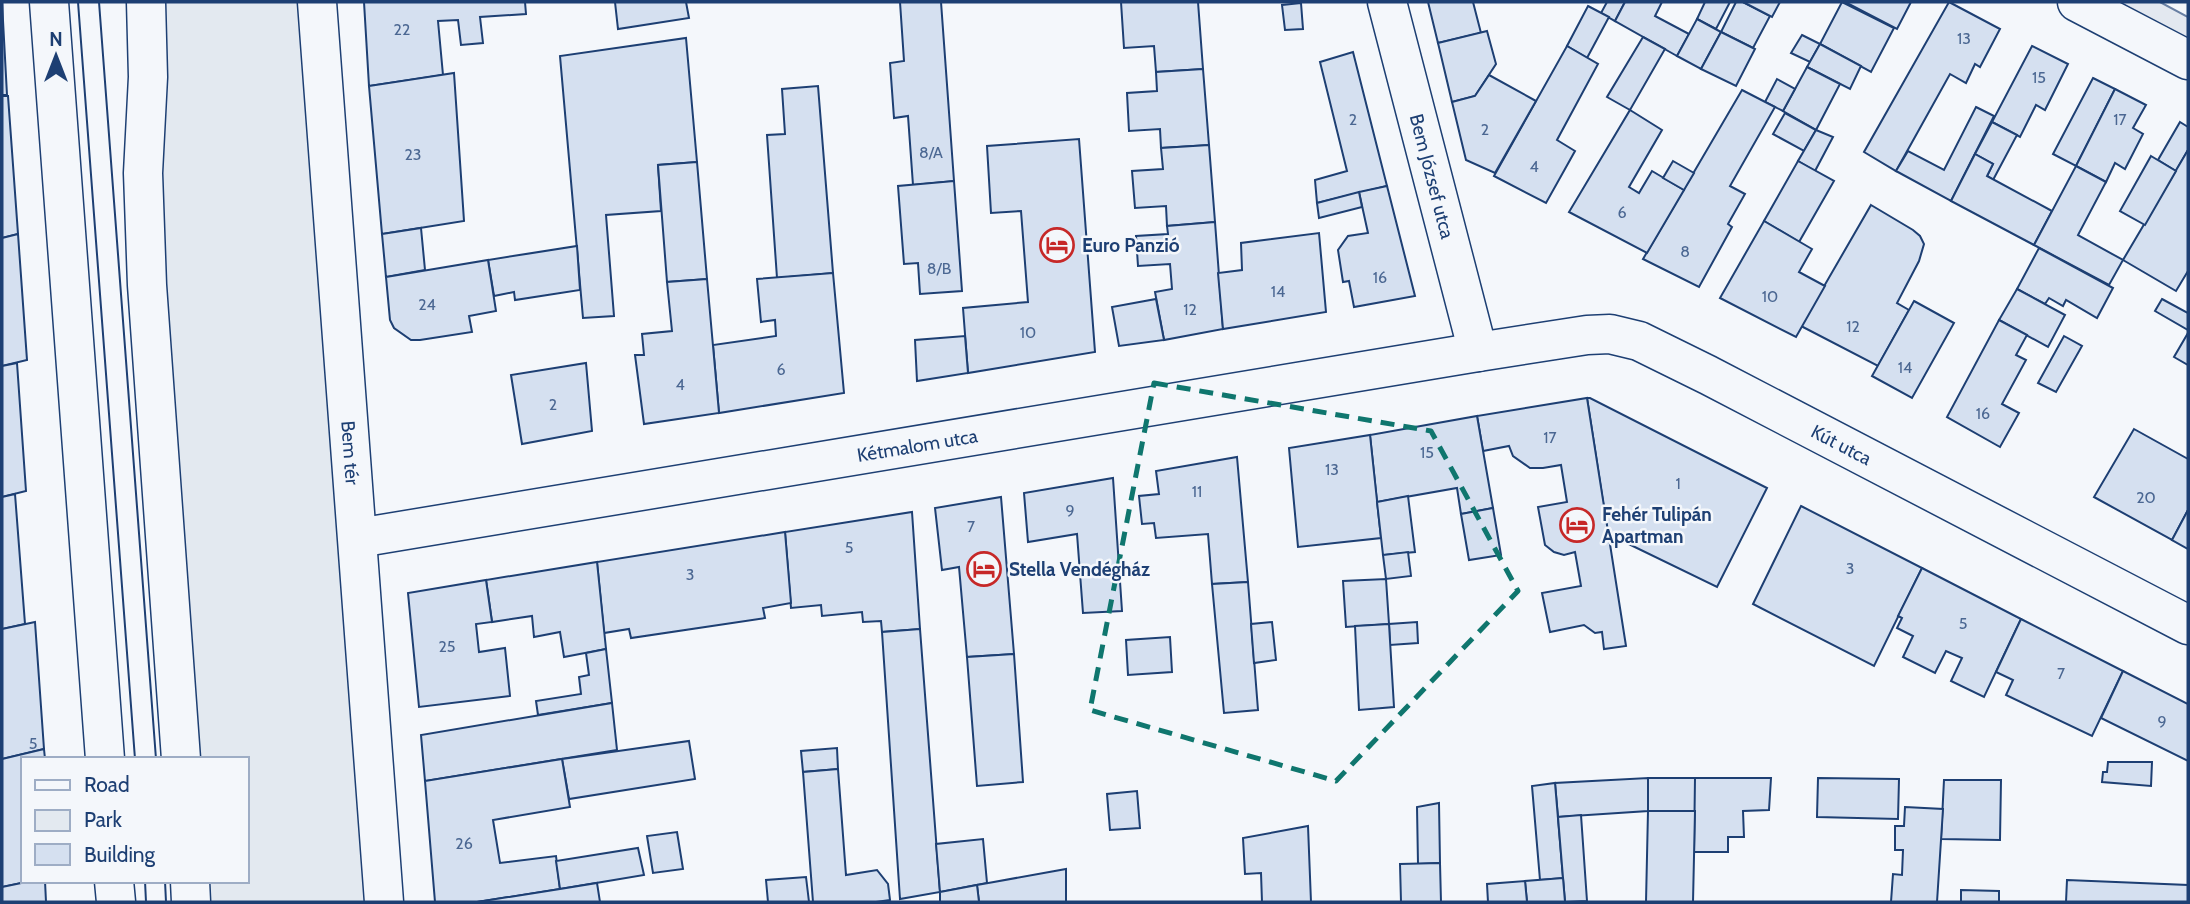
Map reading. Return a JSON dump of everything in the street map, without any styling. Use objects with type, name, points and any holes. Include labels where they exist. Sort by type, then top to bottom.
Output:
[{"type":"street","points":[[49,2],[105,757]]},
{"type":"street","points":[[146,2],[148,77],[143,173],[147,285],[181,757]]},
{"type":"street","name":"Bem tér","points":[[317,2],[384,902]]},
{"type":"street","name":"Bem József utca","points":[[1387,2],[1478,352]]},
{"type":"street","points":[[2077,2],[2188,60]]},
{"type":"street","name":"Kút utca","points":[[1478,352],[1602,334],[1639,341],[2188,625]]},
{"type":"street","name":"Kétmalom utca","points":[[358,538],[1478,352]]},
{"type":"street","points":[[114,883],[116,902]]},
{"type":"street","points":[[190,883],[191,902]]},
{"type":"highlighted area","points":[[1154,383],[1431,431],[1518,591],[1336,781],[1090,710]]},
{"type":"green space","points":[[146,2],[317,2],[384,902],[191,902],[190,883],[248,883],[248,757],[181,757]]},
{"type":"shaded area","points":[[2115,2],[2160,2],[2188,17],[2188,41]]},
{"type":"building","points":[[2,2],[7,95],[2,95]]},
{"type":"building","points":[[364,2],[525,2],[526,14],[480,17],[483,43],[461,45],[458,20],[438,21],[443,75],[369,86]]},
{"type":"building","points":[[615,2],[686,2],[689,18],[618,29]]},
{"type":"building","points":[[900,2],[941,2],[954,181],[913,185],[908,116],[894,118],[890,63],[904,61]]},
{"type":"building","points":[[1121,2],[1198,2],[1203,69],[1156,72],[1154,46],[1124,48]]},
{"type":"building","points":[[1428,2],[1473,2],[1481,33],[1438,43]]},
{"type":"building","points":[[1607,2],[1625,2],[1615,21],[1601,13]]},
{"type":"building","points":[[1625,2],[1662,2],[1655,16],[1689,34],[1677,56],[1615,21]]},
{"type":"building","points":[[1705,2],[1730,2],[1716,29],[1697,19]]},
{"type":"building","points":[[1736,2],[1743,2],[1770,16],[1753,48],[1721,32]]},
{"type":"building","points":[[1743,2],[1780,2],[1772,17]]},
{"type":"building","points":[[1842,2],[1894,28],[1871,72],[1820,44]]},
{"type":"building","points":[[1845,2],[1911,2],[1897,29]]},
{"type":"building","points":[[1949,2],[2000,29],[1980,67],[1975,64],[1966,83],[1950,74],[1896,171],[1864,152]]},
{"type":"building","points":[[1301,3],[1303,29],[1285,30],[1282,5]]},
{"type":"building","points":[[1588,6],[1609,17],[1587,58],[1567,46]]},
{"type":"building","points":[[1697,19],[1721,32],[1701,69],[1677,56]]},
{"type":"building","points":[[1487,31],[1496,64],[1475,96],[1452,102],[1438,43]]},
{"type":"building","points":[[1721,32],[1755,49],[1736,86],[1701,69]]},
{"type":"building","points":[[1802,35],[1820,44],[1810,62],[1791,53]]},
{"type":"building","points":[[1643,37],[1665,49],[1630,110],[1607,97]]},
{"type":"building","points":[[686,38],[697,162],[658,165],[661,211],[606,215],[614,316],[583,318],[560,56]]},
{"type":"building","points":[[1820,44],[1861,66],[1850,89],[1807,67]]},
{"type":"building","points":[[1567,46],[1598,64],[1557,140],[1575,151],[1546,203],[1494,176]]},
{"type":"building","points":[[2032,46],[2068,64],[2045,110],[2036,105],[2020,137],[1992,122]]},
{"type":"building","points":[[1353,52],[1387,186],[1317,203],[1315,180],[1347,171],[1320,62]]},
{"type":"building","points":[[1807,67],[1840,84],[1816,130],[1783,111]]},
{"type":"building","points":[[1203,69],[1209,145],[1161,148],[1160,129],[1129,131],[1127,93],[1157,91],[1156,72]]},
{"type":"building","points":[[454,73],[464,221],[382,234],[369,86]]},
{"type":"building","points":[[1489,75],[1536,101],[1495,173],[1466,160],[1452,102],[1475,96]]},
{"type":"building","points":[[2093,78],[2115,89],[2076,166],[2053,154]]},
{"type":"building","points":[[1777,79],[1795,89],[1783,111],[1765,102]]},
{"type":"building","points":[[818,86],[833,273],[777,278],[767,135],[785,134],[782,89]]},
{"type":"building","points":[[2115,89],[2146,105],[2133,128],[2143,134],[2125,169],[2115,163],[2106,182],[2076,166]]},
{"type":"building","points":[[1742,90],[1775,107],[1730,186],[1745,194],[1728,224],[1732,227],[1699,287],[1643,259]]},
{"type":"building","points":[[2,96],[8,96],[18,234],[2,238]]},
{"type":"building","points":[[1976,107],[1994,116],[1951,201],[1896,171],[1908,151],[1944,170]]},
{"type":"building","points":[[1630,110],[1662,130],[1629,187],[1639,193],[1652,171],[1684,190],[1647,253],[1569,212]]},
{"type":"building","points":[[1785,113],[1816,130],[1804,151],[1773,134]]},
{"type":"building","points":[[1992,122],[2017,135],[1993,180],[1987,176],[1993,164],[1975,154]]},
{"type":"building","points":[[2180,122],[2188,127],[2188,150],[2176,171],[2158,160]]},
{"type":"building","points":[[1816,130],[1833,137],[1815,171],[1798,161]]},
{"type":"building","points":[[1079,139],[1095,352],[968,373],[963,308],[1028,302],[1021,211],[991,213],[987,146]]},
{"type":"building","points":[[1209,145],[1215,222],[1167,226],[1166,206],[1135,208],[1132,171],[1163,169],[1161,148]]},
{"type":"building","points":[[2188,150],[2188,271],[2176,291],[2123,260]]},
{"type":"building","points":[[1975,154],[1993,164],[1987,176],[2052,211],[2034,245],[1951,201]]},
{"type":"building","points":[[2151,156],[2176,171],[2145,225],[2120,211]]},
{"type":"building","points":[[1673,161],[1694,173],[1684,190],[1663,178]]},
{"type":"building","points":[[1798,161],[1834,181],[1799,242],[1764,221]]},
{"type":"building","points":[[697,162],[707,279],[667,282],[658,165]]},
{"type":"building","points":[[2076,166],[2106,182],[2078,235],[2123,260],[2109,285],[2034,245]]},
{"type":"building","points":[[954,181],[962,291],[920,294],[918,263],[904,264],[898,186]]},
{"type":"building","points":[[1387,186],[1415,296],[1354,307],[1349,281],[1343,282],[1338,250],[1348,236],[1368,233],[1359,192]]},
{"type":"building","points":[[1359,192],[1362,207],[1319,218],[1317,203]]},
{"type":"building","points":[[1871,205],[1913,230],[1924,244],[1919,261],[1897,303],[1909,310],[1878,366],[1801,326]]},
{"type":"building","points":[[1764,221],[1812,249],[1799,272],[1825,286],[1796,337],[1720,298]]},
{"type":"building","points":[[1215,222],[1223,329],[1164,340],[1155,292],[1172,289],[1170,264],[1138,266],[1136,236],[1168,234],[1167,226]]},
{"type":"building","points":[[421,228],[425,270],[386,277],[382,234]]},
{"type":"building","points":[[1319,233],[1326,312],[1223,329],[1218,273],[1242,270],[1241,243]]},
{"type":"building","points":[[18,234],[27,360],[2,366],[2,238]]},
{"type":"building","points":[[577,246],[580,290],[515,300],[514,292],[494,296],[488,260]]},
{"type":"building","points":[[2039,248],[2113,288],[2097,318],[2066,300],[2063,306],[2049,298],[2045,304],[2017,289]]},
{"type":"building","points":[[488,260],[496,311],[469,316],[472,332],[411,340],[394,328],[390,320],[386,277]]},
{"type":"building","points":[[833,273],[844,393],[719,413],[713,345],[776,336],[775,320],[761,322],[757,279]]},
{"type":"building","points":[[707,279],[719,413],[644,424],[635,355],[644,355],[642,334],[672,331],[667,282]]},
{"type":"building","points":[[2017,289],[2065,315],[2048,347],[1999,320]]},
{"type":"building","points":[[1156,299],[1164,340],[1119,346],[1112,307]]},
{"type":"building","points":[[2162,299],[2188,313],[2188,330],[2155,311]]},
{"type":"building","points":[[1914,301],[1954,323],[1912,398],[1872,376]]},
{"type":"building","points":[[1999,320],[2027,335],[2016,355],[2026,360],[2002,404],[2019,413],[2000,447],[1947,417]]},
{"type":"building","points":[[2188,333],[2188,365],[2174,357]]},
{"type":"building","points":[[965,336],[968,373],[917,381],[915,340]]},
{"type":"building","points":[[2064,336],[2082,346],[2056,392],[2038,383]]},
{"type":"building","points":[[17,363],[26,491],[2,497],[2,366]]},
{"type":"building","points":[[586,363],[592,431],[522,444],[511,375]]},
{"type":"building","points":[[1587,398],[1767,488],[1717,587],[1608,534]]},
{"type":"building","points":[[1587,398],[1626,646],[1604,649],[1602,632],[1595,633],[1584,625],[1550,632],[1542,593],[1581,586],[1575,552],[1564,555],[1545,545],[1538,507],[1567,502],[1561,465],[1530,468],[1513,456],[1509,446],[1483,451],[1477,416]]},
{"type":"building","points":[[1477,416],[1493,508],[1461,514],[1457,488],[1377,502],[1370,435]]},
{"type":"building","points":[[2134,429],[2188,459],[2188,510],[2172,540],[2094,497]]},
{"type":"building","points":[[1370,435],[1381,538],[1298,547],[1289,448]]},
{"type":"building","points":[[1237,457],[1248,582],[1212,584],[1208,534],[1156,538],[1154,523],[1142,524],[1139,496],[1159,494],[1156,471]]},
{"type":"building","points":[[1113,478],[1122,611],[1083,613],[1077,534],[1028,542],[1024,493]]},
{"type":"building","points":[[15,494],[25,624],[2,629],[2,497]]},
{"type":"building","points":[[1408,496],[1415,552],[1383,555],[1377,502]]},
{"type":"building","points":[[1001,497],[1014,654],[967,657],[959,567],[942,570],[935,508]]},
{"type":"building","points":[[1801,506],[1922,568],[1874,666],[1753,604]]},
{"type":"building","points":[[1493,508],[1501,555],[1469,560],[1461,514]]},
{"type":"building","points":[[2188,510],[2188,549],[2172,540]]},
{"type":"building","points":[[912,512],[920,629],[882,632],[881,621],[863,622],[862,612],[822,616],[821,605],[791,608],[785,532]]},
{"type":"building","points":[[785,532],[791,603],[763,608],[765,618],[631,638],[629,629],[604,633],[597,562]]},
{"type":"building","points":[[1408,552],[1411,576],[1386,579],[1383,555]]},
{"type":"building","points":[[597,562],[606,649],[564,657],[560,632],[534,637],[532,616],[492,622],[486,580]]},
{"type":"building","points":[[1922,568],[2021,619],[1984,697],[1951,681],[1962,658],[1946,651],[1935,673],[1903,657],[1913,636],[1897,628],[1902,618],[1898,616]]},
{"type":"building","points":[[1386,579],[1389,624],[1346,627],[1343,581]]},
{"type":"building","points":[[486,580],[492,622],[476,624],[479,652],[505,648],[510,696],[419,707],[408,593]]},
{"type":"building","points":[[1248,582],[1258,710],[1224,713],[1212,584]]},
{"type":"building","points":[[2021,619],[2123,671],[2092,736],[2006,695],[2013,680],[1996,672]]},
{"type":"building","points":[[35,622],[44,749],[2,759],[2,629]]},
{"type":"building","points":[[1272,622],[1276,660],[1254,663],[1251,624]]},
{"type":"building","points":[[1417,622],[1418,643],[1390,645],[1389,624]]},
{"type":"building","points":[[1389,624],[1394,707],[1359,710],[1355,626]]},
{"type":"building","points":[[920,629],[940,892],[900,899],[882,632]]},
{"type":"building","points":[[1170,637],[1172,672],[1128,675],[1126,640]]},
{"type":"building","points":[[606,649],[612,703],[538,715],[536,701],[581,694],[579,677],[589,675],[586,653]]},
{"type":"building","points":[[1014,654],[1023,782],[977,786],[967,657]]},
{"type":"building","points":[[2123,671],[2188,704],[2188,761],[2101,718]]},
{"type":"building","points":[[612,703],[617,750],[425,781],[421,735]]},
{"type":"building","points":[[689,741],[695,779],[569,799],[562,759]]},
{"type":"building","points":[[837,748],[838,769],[803,772],[801,751]]},
{"type":"building","points":[[44,749],[45,757],[21,757],[21,883],[2,887],[2,759]]},
{"type":"building","points":[[562,759],[570,807],[493,820],[500,863],[556,856],[560,889],[477,902],[435,902],[425,781]]},
{"type":"building","points":[[2108,762],[2152,762],[2151,786],[2102,782]]},
{"type":"building","points":[[838,769],[846,875],[877,870],[888,884],[890,900],[813,902],[803,772]]},
{"type":"building","points":[[1648,778],[1695,778],[1695,811],[1648,811]]},
{"type":"building","points":[[1648,778],[1648,811],[1558,817],[1555,783]]},
{"type":"building","points":[[1695,778],[1771,778],[1769,810],[1743,811],[1744,837],[1728,837],[1728,852],[1694,852]]},
{"type":"building","points":[[1818,778],[1899,779],[1898,819],[1817,817]]},
{"type":"building","points":[[1944,780],[2001,780],[2000,840],[1941,839]]},
{"type":"building","points":[[1555,783],[1563,878],[1540,880],[1532,786]]},
{"type":"building","points":[[1137,791],[1140,828],[1110,830],[1107,794]]},
{"type":"building","points":[[1439,803],[1440,863],[1418,864],[1417,807]]},
{"type":"building","points":[[1905,807],[1943,809],[1937,902],[1891,902],[1893,874],[1902,875],[1903,850],[1895,850],[1895,826],[1904,826]]},
{"type":"building","points":[[1648,811],[1695,811],[1693,902],[1646,902]]},
{"type":"building","points":[[1581,815],[1587,901],[1565,902],[1558,817]]},
{"type":"building","points":[[1308,826],[1311,902],[1262,902],[1261,873],[1245,874],[1243,838]]},
{"type":"building","points":[[677,832],[683,869],[653,873],[647,836]]},
{"type":"building","points":[[983,839],[987,883],[940,892],[936,844]]},
{"type":"building","points":[[638,848],[644,875],[560,889],[556,861]]},
{"type":"building","points":[[1440,863],[1441,902],[1401,902],[1400,864]]},
{"type":"building","points":[[1066,869],[1066,902],[979,902],[977,885]]},
{"type":"building","points":[[806,877],[809,902],[768,902],[766,880]]},
{"type":"building","points":[[1563,878],[1565,902],[1527,902],[1525,881]]},
{"type":"building","points":[[2067,880],[2188,885],[2188,902],[2066,902]]},
{"type":"building","points":[[1525,881],[1527,902],[1488,902],[1487,884]]},
{"type":"building","points":[[21,883],[45,883],[46,902],[2,902],[2,887]]},
{"type":"building","points":[[597,883],[600,902],[477,902],[560,889]]},
{"type":"building","points":[[977,885],[979,902],[940,902],[940,892]]},
{"type":"building","points":[[1961,890],[1999,891],[1999,902],[1961,902]]},
{"type":"tram line","points":[[78,2],[135,757]]},
{"type":"tram line","points":[[99,2],[156,757]]},
{"type":"tram line","points":[[145,883],[146,902]]},
{"type":"tram line","points":[[165,883],[166,902]]},
{"type":"place","name":"Euro Panzió","points":[[1057,245]]},
{"type":"place","name":"Fehér Tulipán Apartman","points":[[1577,525]]},
{"type":"place","name":"Stella Vendégház","points":[[984,569]]}]
